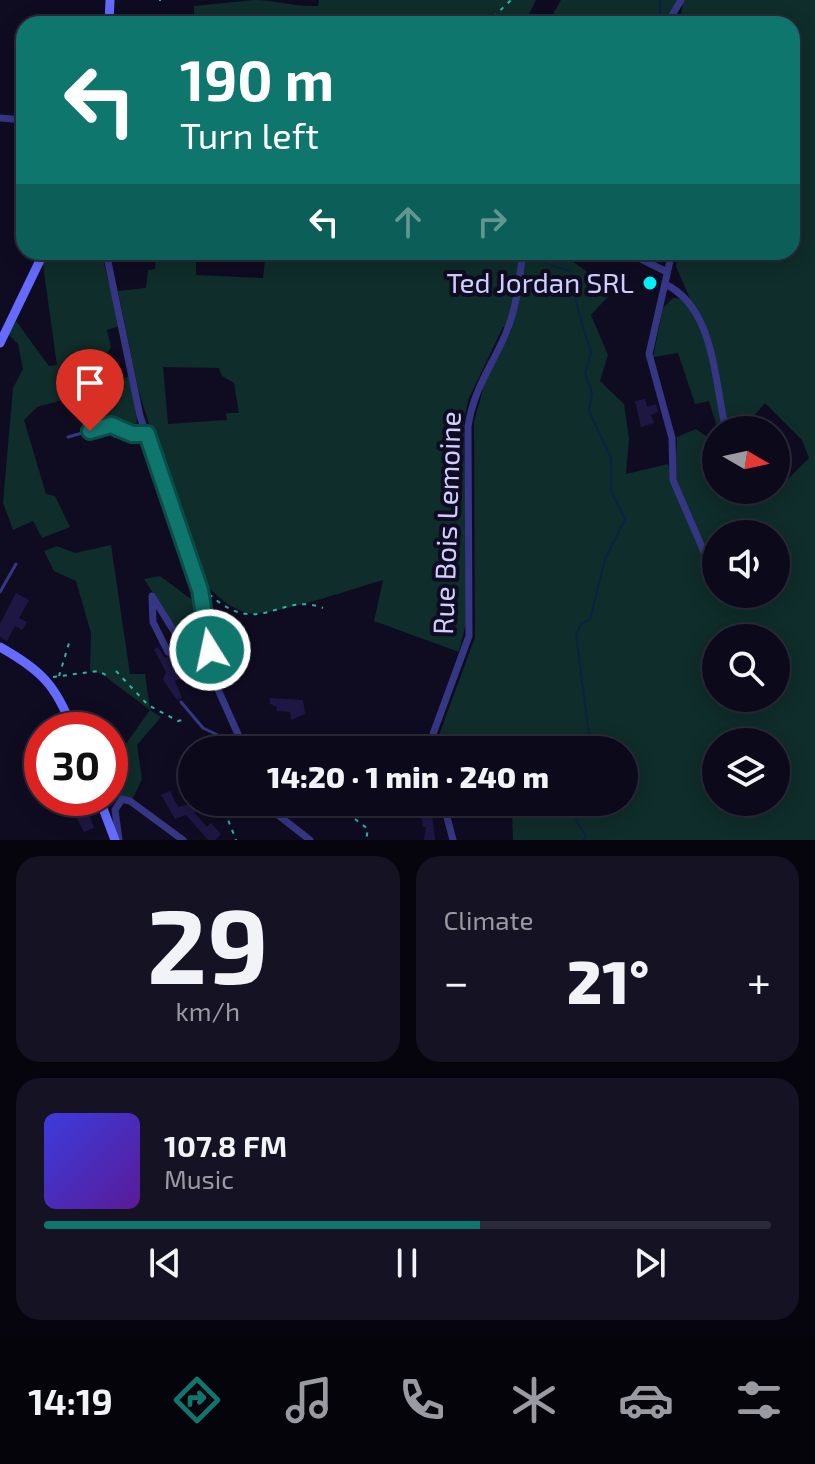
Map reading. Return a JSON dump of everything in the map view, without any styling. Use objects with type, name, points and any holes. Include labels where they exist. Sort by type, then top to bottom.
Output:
[{"type":"street","points":[[0,343],[40,260]]},
{"type":"street","points":[[108,260],[150,445],[200,590],[215,680],[239,736]]},
{"type":"street","name":"Rue Bois Lemoine","points":[[433,736],[460,670],[469,636],[468,427],[471,402],[505,335],[517,300],[522,260]]},
{"type":"street","points":[[643,260],[667,272]]},
{"type":"street","points":[[670,260],[649,354],[672,438],[673,480],[702,547]]},
{"type":"street","points":[[665,284],[684,293],[706,329],[723,416]]},
{"type":"street","points":[[168,652],[153,622],[152,596],[192,662],[208,680],[215,680]]},
{"type":"street","points":[[0,647],[35,667],[62,701],[66,712]]},
{"type":"street","points":[[117,840],[115,810],[122,799],[174,830],[183,840]]},
{"type":"street","points":[[107,816],[117,840]]},
{"type":"street","points":[[279,816],[310,840]]},
{"type":"street","points":[[447,816],[453,840]]},
{"type":"lane","points":[[68,437],[111,425],[132,434],[147,434]]},
{"type":"lane","points":[[0,592],[16,564]]},
{"type":"lane","points":[[181,702],[206,730],[219,736]]},
{"type":"path","points":[[494,16],[511,0]]},
{"type":"path","points":[[113,436],[150,445]]},
{"type":"path","points":[[200,590],[230,610],[244,614],[267,614],[310,603],[323,608]]},
{"type":"path","points":[[59,676],[70,640]]},
{"type":"path","points":[[46,679],[98,671],[110,677]]},
{"type":"path","points":[[116,671],[148,705],[178,721],[191,716]]},
{"type":"path","points":[[227,816],[236,840]]},
{"type":"path","points":[[351,816],[368,829],[366,840]]},
{"type":"green space","points":[[254,0],[318,6],[319,0],[536,0],[528,16],[206,16],[194,15],[194,6]]},
{"type":"green space","points":[[561,0],[678,0],[676,16],[554,16]]},
{"type":"green space","points":[[683,0],[815,0],[815,840],[513,840],[512,816],[638,816],[638,736],[439,736],[475,637],[474,422],[485,382],[512,329],[503,327],[468,400],[464,422],[467,619],[459,652],[374,621],[383,580],[293,607],[248,613],[225,602],[195,570],[138,389],[118,291],[146,288],[148,270],[155,269],[156,260],[196,260],[196,275],[263,278],[265,260],[571,260],[613,291],[591,315],[608,355],[600,381],[624,404],[629,439],[626,474],[668,464],[702,554],[702,608],[790,608],[790,520],[702,520],[702,538],[675,476],[677,437],[696,429],[702,433],[702,504],[790,504],[790,477],[809,458],[802,440],[790,428],[790,416],[778,416],[765,403],[754,416],[714,416],[709,401],[695,404],[678,353],[653,357],[663,308],[673,298],[684,299],[696,313],[676,266],[677,260],[800,260],[800,16],[681,16]],"holes":[[[163,367],[219,368],[222,376],[234,383],[239,413],[226,413],[227,420],[168,424]]]},
{"type":"green space","points":[[45,260],[103,260],[120,326],[107,330],[111,347],[95,372],[99,385],[131,376],[137,422],[128,430],[70,398],[37,407],[24,420],[46,494],[55,496],[70,527],[42,538],[33,521],[13,530],[3,503],[13,388],[23,369],[18,344],[8,334],[16,321],[49,366],[57,365],[43,265]]},
{"type":"green space","points":[[111,545],[130,674],[145,674],[150,710],[102,674],[90,671],[91,633],[76,581],[54,571],[44,551],[57,546],[75,553]]},
{"type":"green space","points":[[160,576],[199,605],[204,629],[183,640],[144,579]]},
{"type":"green space","points":[[150,710],[161,717],[137,745],[142,779],[133,798],[128,798],[128,741]]},
{"type":"building","points":[[645,399],[647,407],[656,404],[658,412],[651,415],[654,423],[641,427],[635,401]]},
{"type":"building","points":[[16,593],[29,600],[19,618],[27,622],[22,630],[15,626],[7,641],[0,637],[0,624]]},
{"type":"building","points":[[237,632],[246,647],[240,648],[245,671],[234,673],[225,634]]},
{"type":"building","points":[[158,647],[165,658],[174,653],[181,666],[186,664],[191,675],[175,681],[182,698],[177,700],[163,680],[166,672],[154,649]]},
{"type":"building","points":[[270,698],[303,700],[305,714],[291,720],[290,712],[276,711],[277,707],[270,704]]},
{"type":"building","points":[[170,791],[178,807],[178,816],[183,816],[175,819],[161,795]]},
{"type":"building","points":[[76,816],[90,816],[94,828],[84,832]]},
{"type":"building","points":[[187,816],[197,816],[207,827],[211,823],[221,834],[215,840],[208,840]]},
{"type":"building","points":[[421,816],[432,816],[435,840],[424,840],[426,827],[423,827]]},
{"type":"waterway","points":[[660,0],[660,16]]},
{"type":"waterway","points":[[546,260],[546,264],[571,271],[578,310],[591,353],[585,373],[592,392],[589,411],[611,458],[611,491],[625,519],[605,559],[590,619],[581,624],[576,635],[589,736]]},
{"type":"waterway","points":[[577,816],[576,820],[586,836],[584,840]]},
{"type":"place","name":"Ted Jordan SRL","points":[[650,283]]},
{"type":"route","points":[[90,431],[111,425],[132,434],[147,434],[200,590],[210,650]]}]
